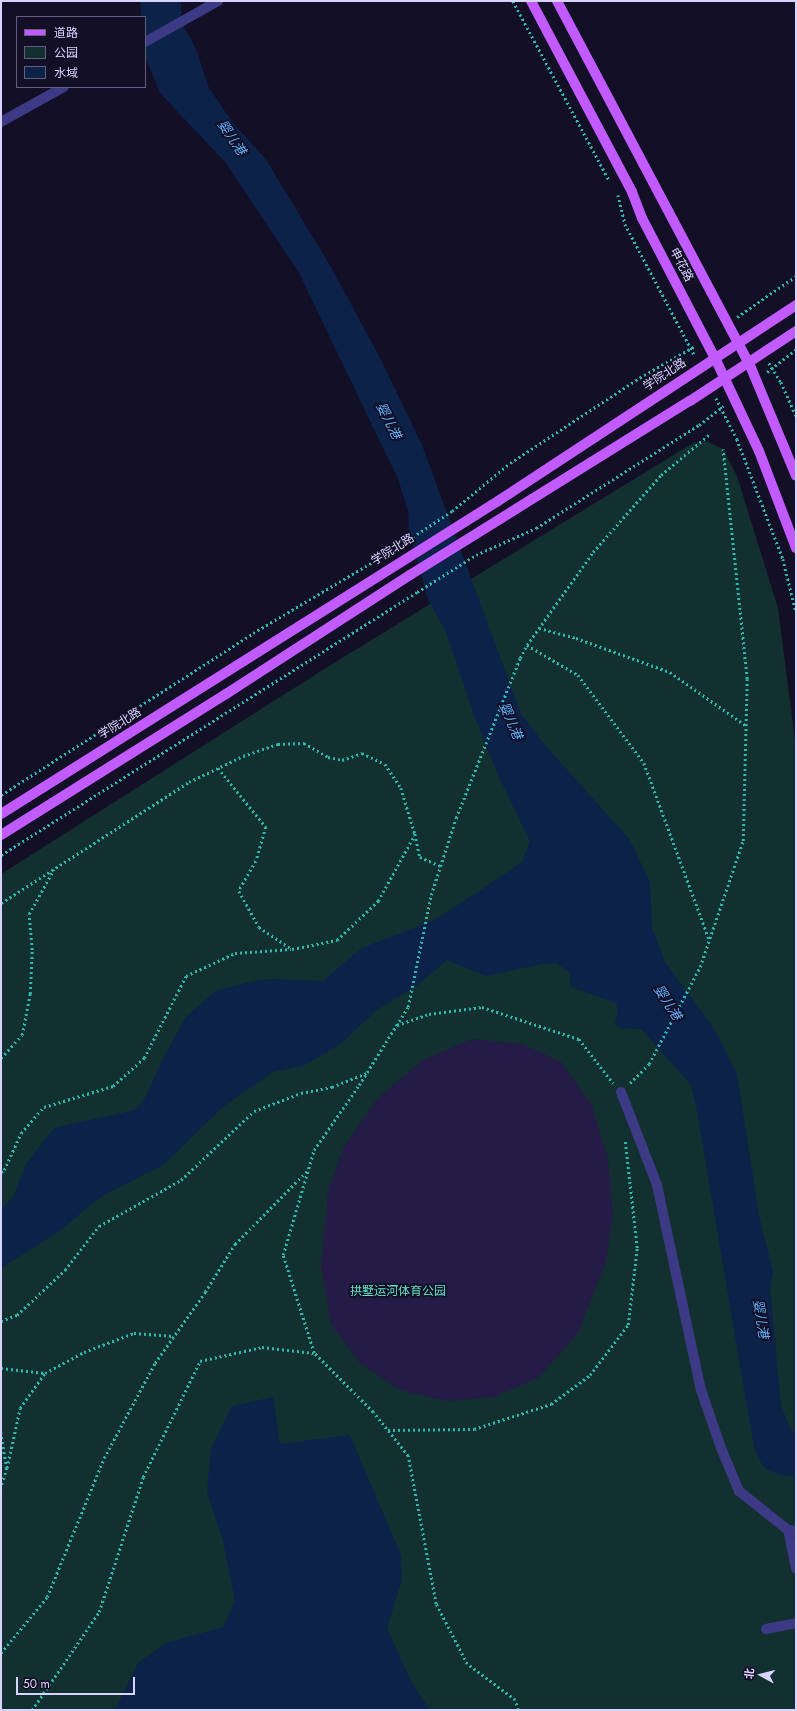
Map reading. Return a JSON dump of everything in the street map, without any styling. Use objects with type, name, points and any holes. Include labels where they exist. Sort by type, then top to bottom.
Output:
[{"type":"main road","name":"申花路","points":[[531,1],[632,192],[642,218],[715,358],[760,451],[796,548]]},
{"type":"main road","name":"申花路","points":[[557,1],[739,342],[757,380],[796,476]]},
{"type":"main road","name":"学院北路","points":[[1,814],[214,681],[402,560],[498,501],[796,305]]},
{"type":"main road","points":[[1,835],[226,694],[410,575],[725,379],[796,331]]},
{"type":"street","points":[[146,41],[218,1]]},
{"type":"street","points":[[1,122],[62,88]]},
{"type":"street","points":[[620,1092],[657,1185],[701,1390],[721,1448],[740,1492],[792,1530],[796,1569]]},
{"type":"street","points":[[766,1629],[796,1623]]},
{"type":"path","points":[[513,1],[610,182]]},
{"type":"path","points":[[614,189],[618,196],[625,224],[691,348],[700,368]]},
{"type":"path","points":[[728,323],[796,276]]},
{"type":"path","points":[[1,795],[253,633],[396,548],[452,511],[510,463],[644,375],[705,339]]},
{"type":"path","points":[[757,380],[796,350]]},
{"type":"path","points":[[710,388],[737,439],[783,559],[796,612]]},
{"type":"path","points":[[1,855],[476,554],[536,528],[699,425],[734,398]]},
{"type":"path","points":[[518,1710],[515,1700],[467,1664],[436,1604],[408,1456],[374,1412],[314,1352],[283,1255],[314,1150],[367,1072],[408,1007],[430,895],[456,818],[520,658],[527,645],[593,552],[661,475],[711,434]]},
{"type":"path","points":[[396,1026],[429,1014],[482,1007],[579,1039],[620,1092],[649,1064],[700,967],[743,841],[746,679],[723,449]]},
{"type":"path","points":[[539,628],[576,638],[670,672],[746,725]]},
{"type":"path","points":[[527,645],[578,675],[644,763],[709,939]]},
{"type":"path","points":[[1,903],[188,782],[243,756],[278,744],[304,743],[328,757],[342,760],[362,753],[385,764],[401,788],[415,834],[420,857],[440,866]]},
{"type":"path","points":[[218,768],[266,827],[256,860],[239,891],[259,927],[292,949]]},
{"type":"path","points":[[1,1172],[4,1170],[21,1133],[44,1107],[112,1086],[144,1058],[186,976],[235,953],[292,949],[337,940],[378,901],[415,834]]},
{"type":"path","points":[[1,1058],[22,1035],[30,994],[32,950],[29,914],[55,869]]},
{"type":"path","points":[[1,1321],[17,1315],[65,1270],[99,1226],[182,1180],[254,1111],[301,1093],[332,1087],[367,1072]]},
{"type":"path","points":[[388,1430],[474,1429],[551,1404],[590,1375],[628,1325],[637,1248],[625,1137]]},
{"type":"path","points":[[1,1653],[47,1597],[104,1458],[155,1363],[236,1244],[309,1169]]},
{"type":"path","points":[[1,1488],[7,1468],[20,1408],[45,1373],[84,1352],[134,1333],[174,1336]]},
{"type":"path","points":[[32,1710],[99,1612],[143,1477],[200,1361],[262,1347],[314,1352]]},
{"type":"path","points":[[1,1368],[45,1373]]},
{"type":"path","points":[[1,1432],[7,1468]]},
{"type":"green space","name":"拱墅运河体育公园","points":[[706,441],[723,449],[737,476],[778,608],[796,748],[796,1710],[1,1710],[1,874],[329,666],[693,443]]},
{"type":"water","name":"婴儿港","points":[[140,1],[181,1],[182,23],[196,49],[209,88],[233,123],[265,158],[331,267],[379,356],[422,445],[521,714],[545,745],[630,840],[650,882],[652,928],[665,962],[715,1030],[737,1074],[759,1215],[773,1272],[770,1288],[781,1405],[790,1428],[796,1434],[796,1477],[780,1475],[766,1469],[760,1461],[754,1448],[697,1111],[691,1085],[641,1029],[620,1028],[615,1024],[618,1011],[616,1003],[571,987],[569,972],[557,963],[542,964],[486,976],[447,960],[418,985],[377,1010],[338,1046],[303,1066],[273,1072],[224,1106],[163,1165],[106,1194],[90,1205],[60,1231],[1,1268],[1,1209],[13,1197],[26,1164],[54,1128],[135,1110],[145,1098],[162,1060],[185,1018],[215,991],[254,981],[271,979],[324,981],[362,948],[434,920],[484,888],[522,862],[530,841],[498,775],[474,715],[446,632],[428,600],[409,530],[408,511],[398,479],[299,273],[225,162],[160,93],[146,59],[146,16],[141,16]]},
{"type":"water","points":[[273,1397],[280,1444],[350,1435],[401,1555],[402,1580],[387,1628],[412,1683],[430,1710],[115,1710],[138,1663],[166,1643],[223,1627],[235,1601],[223,1541],[207,1492],[211,1448],[232,1406]]},
{"type":"building","points":[[472,1039],[522,1044],[561,1062],[591,1104],[608,1158],[613,1215],[606,1261],[578,1333],[539,1377],[495,1397],[447,1401],[400,1390],[360,1363],[331,1324],[321,1267],[328,1190],[345,1145],[378,1098],[423,1060]]}]
